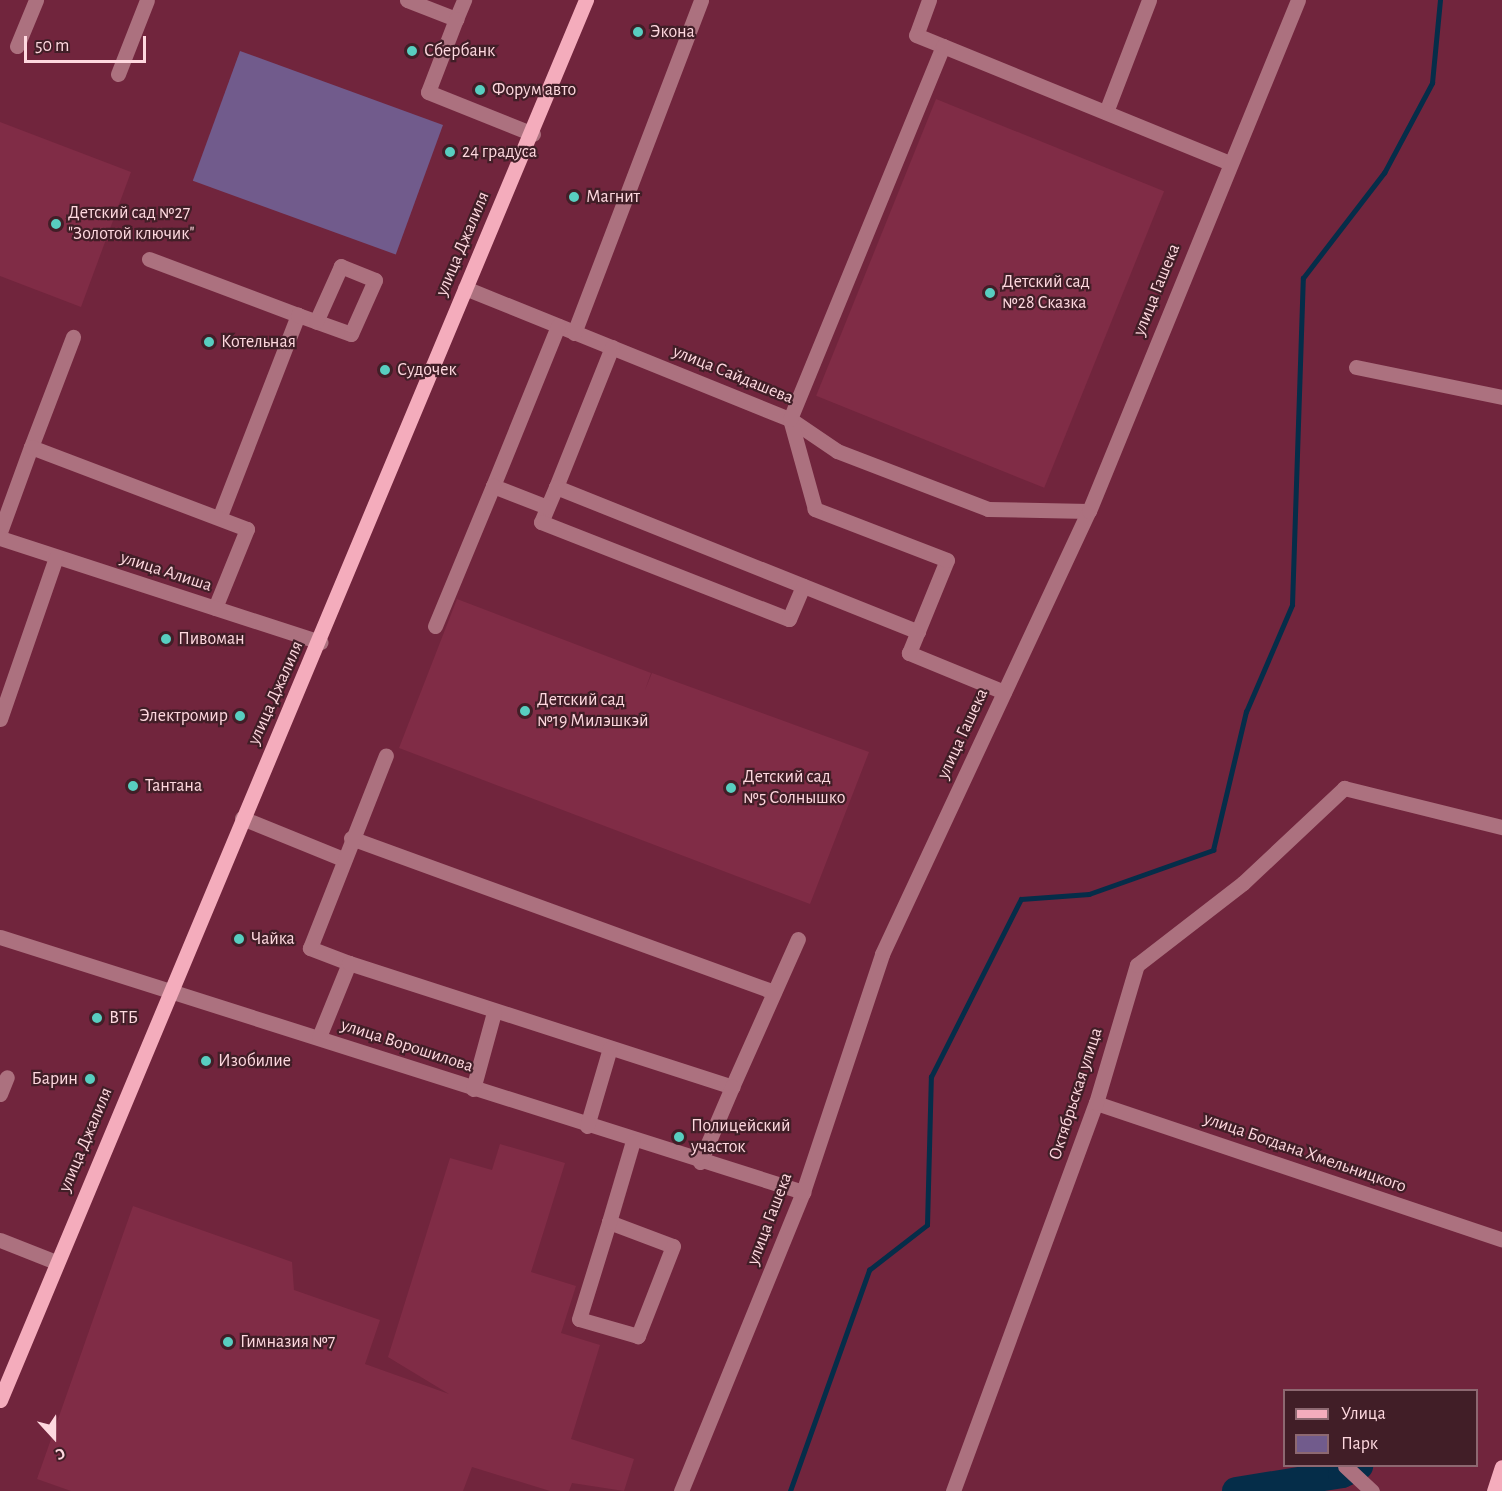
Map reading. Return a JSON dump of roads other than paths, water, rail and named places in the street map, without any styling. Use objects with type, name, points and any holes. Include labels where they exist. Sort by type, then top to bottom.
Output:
[{"type":"main road","name":"улица Джалиля","points":[[0,1398],[242,818],[321,642],[465,288],[533,134],[586,0]]},
{"type":"main road","points":[[1494,1491],[1502,1467]]},
{"type":"street","points":[[17,46],[36,0]]},
{"type":"street","points":[[118,74],[147,0]]},
{"type":"street","points":[[407,0],[456,19]]},
{"type":"street","points":[[464,0],[428,92],[533,134]]},
{"type":"street","points":[[574,333],[701,0]]},
{"type":"street","points":[[929,0],[916,35],[1230,163]]},
{"type":"street","points":[[1106,112],[1149,0]]},
{"type":"street","name":"улица Гашека","points":[[681,1491],[803,1192],[882,954],[1089,511],[1298,0]]},
{"type":"street","points":[[943,46],[790,419],[815,508],[947,560],[909,653],[1004,692]]},
{"type":"street","points":[[149,259],[316,322],[351,334],[375,280],[341,266],[316,322]]},
{"type":"street","name":"улица Сайдашева","points":[[465,288],[790,419],[837,451],[988,510],[1089,511]]},
{"type":"street","points":[[220,516],[298,315]]},
{"type":"street","points":[[435,626],[558,326]]},
{"type":"street","points":[[0,532],[73,337]]},
{"type":"street","points":[[612,347],[541,522],[789,619],[803,586]]},
{"type":"street","points":[[1356,367],[1502,397]]},
{"type":"street","points":[[31,447],[220,516],[247,529],[215,609]]},
{"type":"street","points":[[493,486],[548,507]]},
{"type":"street","points":[[556,487],[918,632]]},
{"type":"street","name":"улица Алиша","points":[[0,538],[321,642]]},
{"type":"street","points":[[0,719],[56,557]]},
{"type":"street","points":[[386,755],[351,838],[310,948],[494,1012],[732,1087]]},
{"type":"street","name":"Октябрьская улица","points":[[953,1491],[1096,1103],[1137,965],[1243,883],[1344,788],[1502,827]]},
{"type":"street","points":[[242,818],[343,860]]},
{"type":"street","points":[[351,838],[774,992]]},
{"type":"street","name":"улица Ворошилова","points":[[0,937],[171,989],[633,1142],[803,1192]]},
{"type":"street","points":[[700,1162],[798,939]]},
{"type":"street","points":[[319,1037],[349,963]]},
{"type":"street","points":[[473,1089],[494,1012]]},
{"type":"street","points":[[587,1126],[610,1048]]},
{"type":"street","points":[[0,1094],[7,1077]]},
{"type":"street","name":"улица Богдана Хмельницкого","points":[[1096,1103],[1502,1240]]},
{"type":"street","points":[[609,1222],[673,1246],[638,1336],[579,1319],[633,1142]]},
{"type":"street","points":[[0,1240],[56,1262]]},
{"type":"street","points":[[1346,1467],[1372,1491]]},
{"type":"waterway","points":[[790,1491],[869,1270],[927,1225],[931,1077],[1021,899],[1089,894],[1213,850],[1246,712],[1292,605],[1303,278],[1384,173],[1432,83],[1440,0]]},
{"type":"waterway","points":[[1236,1491],[1342,1474],[1357,1467]]},
{"type":"place","name":"Экона","points":[[638,32]]},
{"type":"place","name":"Сбербанк","points":[[412,51]]},
{"type":"place","name":"Форум авто","points":[[480,90]]},
{"type":"place","name":"24 градуса","points":[[450,152]]},
{"type":"place","name":"Магнит","points":[[574,197]]},
{"type":"place","name":"Детский сад №27 \"Золотой ключик\"","points":[[56,224]]},
{"type":"place","name":"Детский сад №28 Сказка","points":[[990,293]]},
{"type":"place","name":"Котельная","points":[[209,342]]},
{"type":"place","name":"Судочек","points":[[385,370]]},
{"type":"place","name":"Пивоман","points":[[166,639]]},
{"type":"place","name":"Детский сад №19 Милэшкэй","points":[[525,711]]},
{"type":"place","name":"Электромир","points":[[240,716]]},
{"type":"place","name":"Тантана","points":[[133,786]]},
{"type":"place","name":"Детский сад №5 Солнышко","points":[[731,788]]},
{"type":"place","name":"Чайка","points":[[239,939]]},
{"type":"place","name":"ВТБ","points":[[97,1018]]},
{"type":"place","name":"Изобилие","points":[[206,1061]]},
{"type":"place","name":"Барин","points":[[90,1079]]},
{"type":"place","name":"Полицейский участок","points":[[679,1137]]},
{"type":"place","name":"Гимназия №7","points":[[228,1342]]}]
